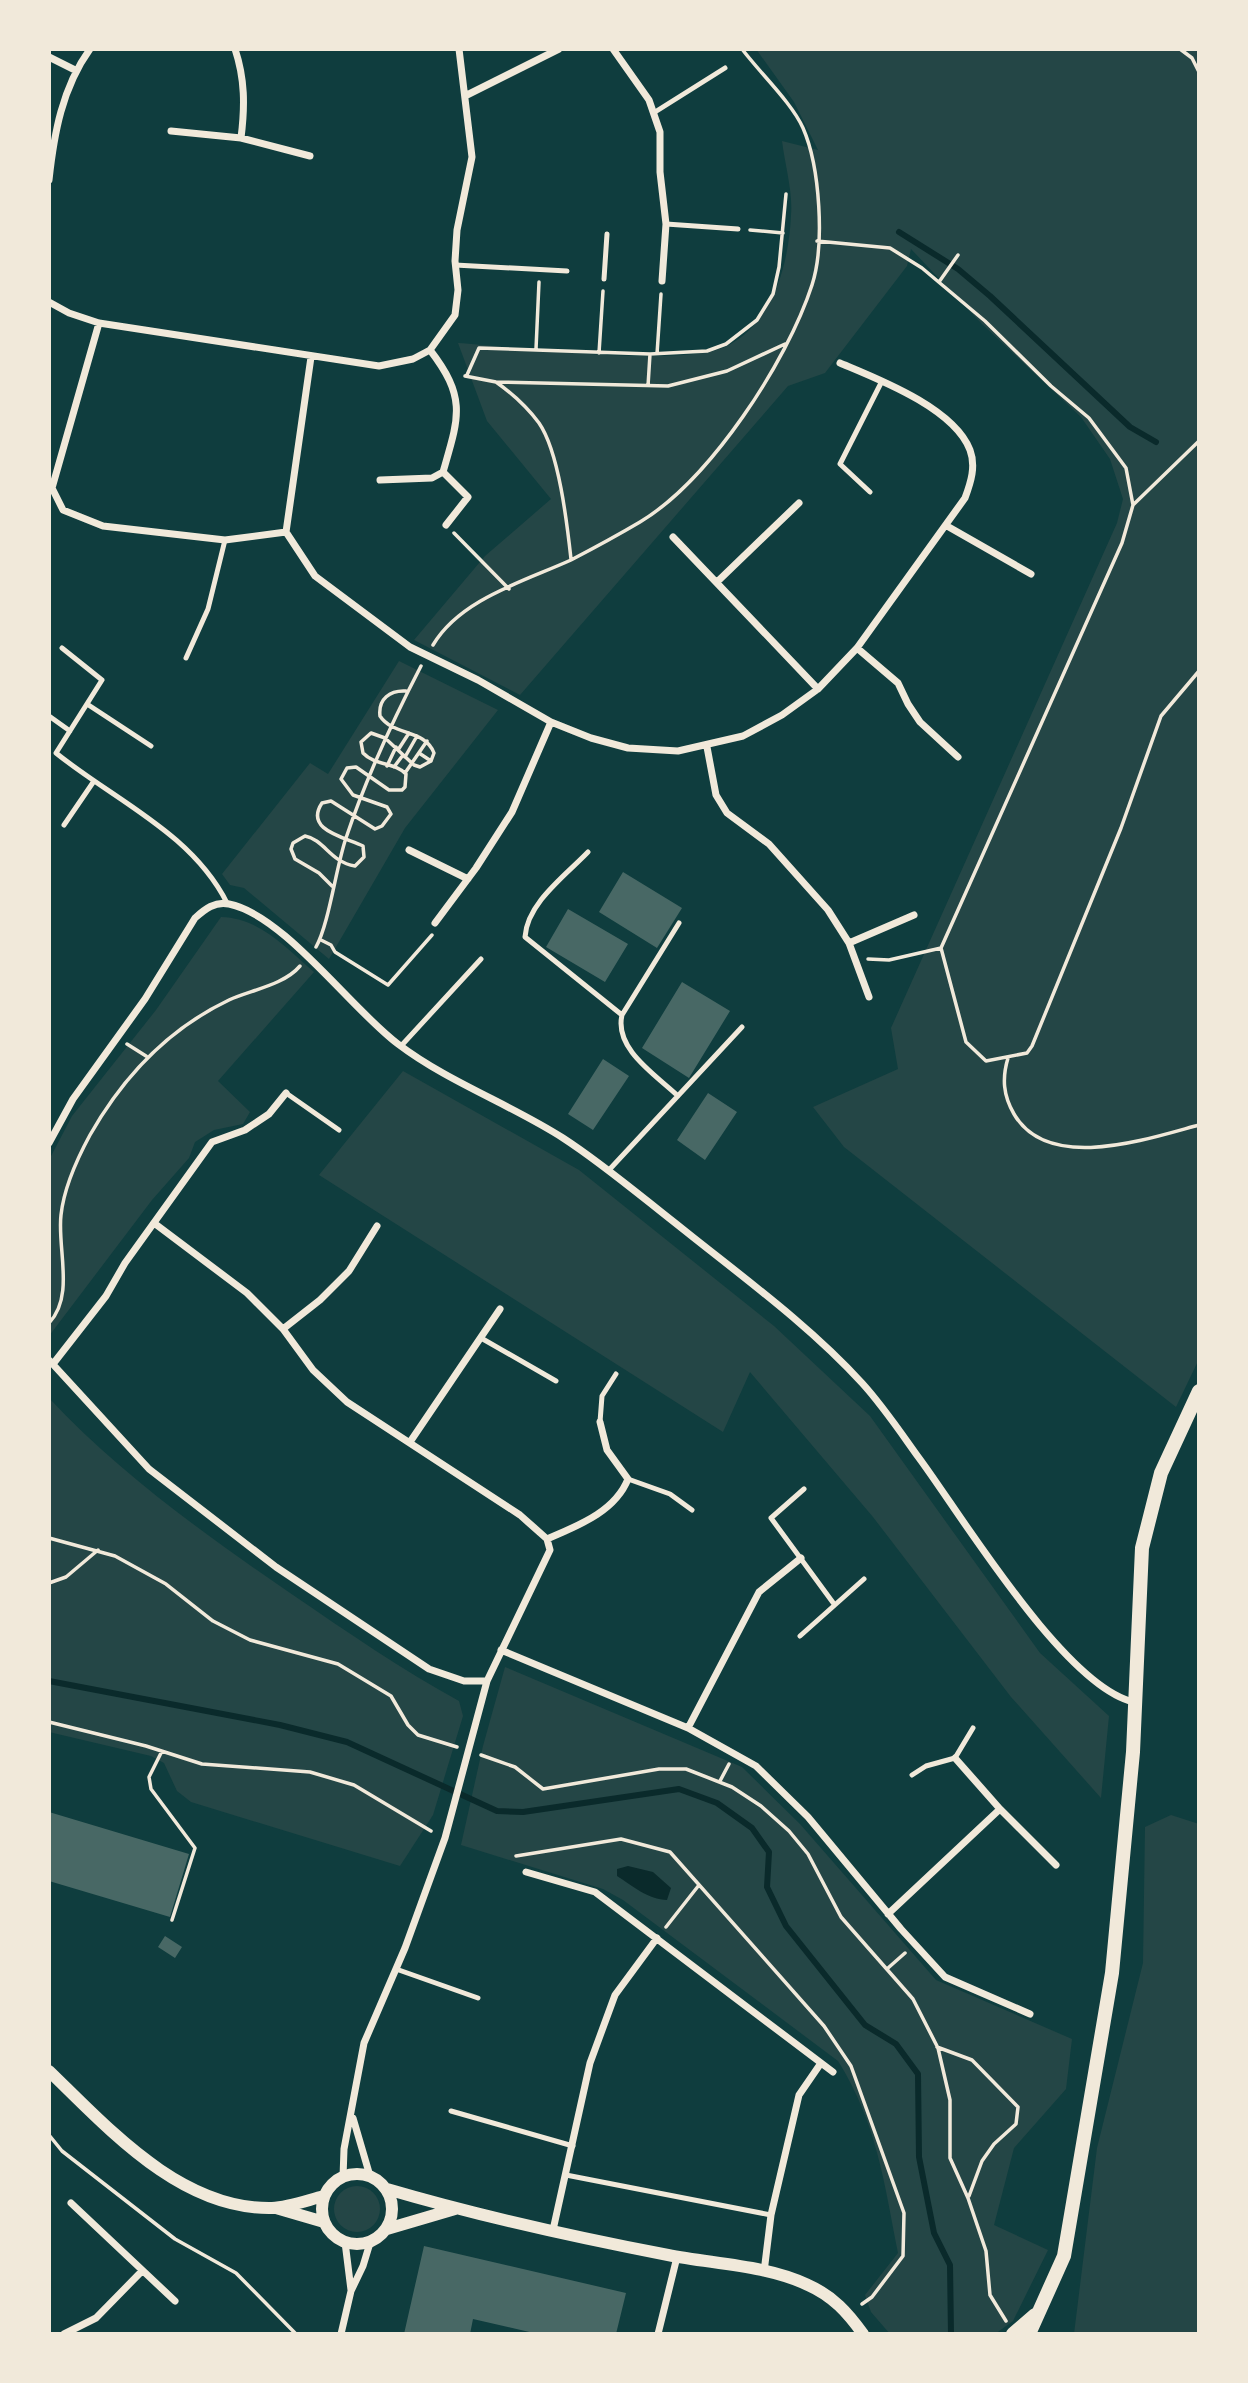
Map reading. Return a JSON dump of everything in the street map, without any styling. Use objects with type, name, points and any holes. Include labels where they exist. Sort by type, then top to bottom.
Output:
[{"type":"main road","points":[[1029,2334],[1064,2256],[1112,1973],[1135,1702],[1142,1548],[1161,1473],[1199,1391]]},
{"type":"main road","points":[[1012,2331],[1036,2314]]},
{"type":"street","points":[[49,180],[54,134],[75,70],[90,49]]},
{"type":"street","points":[[235,49],[246,103],[241,138]]},
{"type":"street","points":[[49,302],[69,313],[99,323],[379,366],[413,359],[430,349],[455,315],[458,290],[455,265],[457,230],[472,157],[467,95],[459,49]]},
{"type":"street","points":[[467,95],[559,49]]},
{"type":"street","points":[[612,49],[655,113],[660,132],[660,172],[666,223],[662,281]]},
{"type":"street","points":[[49,57],[75,70]]},
{"type":"street","points":[[171,131],[241,138],[310,156]]},
{"type":"street","points":[[99,323],[50,488],[63,510],[103,526],[225,540],[286,531]]},
{"type":"street","points":[[380,480],[432,478],[443,472],[458,406],[449,380],[430,349]]},
{"type":"street","points":[[311,357],[286,531],[315,576],[335,595],[410,648],[551,722],[591,738],[628,748],[678,751],[707,747],[744,736],[782,715],[818,689],[857,648],[965,498],[973,475],[970,451],[959,432],[941,416],[882,381],[840,363]]},
{"type":"street","points":[[443,472],[468,497],[446,525]]},
{"type":"street","points":[[717,582],[799,503]]},
{"type":"street","points":[[947,526],[1031,574]]},
{"type":"street","points":[[673,537],[818,689]]},
{"type":"street","points":[[857,648],[898,683],[920,722],[958,757]]},
{"type":"street","points":[[435,923],[512,812],[551,722]]},
{"type":"street","points":[[707,747],[716,795],[727,813],[769,844],[828,910],[849,943],[869,997]]},
{"type":"street","points":[[409,850],[468,879]]},
{"type":"street","points":[[49,1143],[73,1099],[145,999],[195,918],[206,908],[227,903],[244,909],[290,941],[363,1014],[401,1046],[517,1110],[610,1170],[796,1322],[862,1383],[937,1482],[996,1571],[1052,1637],[1090,1676],[1124,1699],[1135,1702]]},
{"type":"street","points":[[849,943],[914,915]]},
{"type":"street","points":[[286,1094],[269,1114],[245,1130],[212,1142],[124,1263],[106,1296],[51,1362],[149,1469],[276,1567],[429,1669],[464,1681],[487,1681]]},
{"type":"street","points":[[154,1223],[247,1293],[282,1329],[313,1370],[347,1402],[520,1515],[547,1539],[548,1559],[487,1681],[449,1825],[396,1969],[364,2043],[353,2117],[345,2150],[343,2177],[324,2196],[276,2208]]},
{"type":"street","points":[[282,1329],[320,1300],[349,1272],[377,1226]]},
{"type":"street","points":[[410,1442],[500,1309]]},
{"type":"street","points":[[547,1539],[607,1508],[623,1492],[628,1479],[607,1450],[600,1422]]},
{"type":"street","points":[[688,1728],[760,1592],[801,1558]]},
{"type":"street","points":[[501,1650],[688,1728],[756,1766],[808,1817],[888,1914],[945,1977],[1030,2014]]},
{"type":"street","points":[[955,1758],[1000,1809],[1056,1865]]},
{"type":"street","points":[[888,1914],[1000,1809]]},
{"type":"street","points":[[526,1871],[595,1892],[834,2072]]},
{"type":"street","points":[[553,2230],[590,2063],[615,1995],[657,1938]]},
{"type":"street","points":[[764,2272],[771,2216],[799,2095],[821,2063]]},
{"type":"street","points":[[49,2071],[135,2148],[197,2192],[230,2204],[276,2208],[324,2222]]},
{"type":"street","points":[[353,2117],[370,2176],[387,2189],[455,2209],[677,2257],[764,2272],[807,2284],[827,2295],[844,2310],[863,2334]]},
{"type":"street","points":[[343,2177],[370,2176]]},
{"type":"street","points":[[387,2189],[393,2210],[387,2229]]},
{"type":"street","points":[[324,2196],[324,2222],[336,2238],[345,2242],[370,2243]]},
{"type":"street","points":[[71,2203],[175,2301]]},
{"type":"street","points":[[341,2334],[351,2291],[370,2243],[387,2229],[455,2209]]},
{"type":"street","points":[[345,2242],[351,2291]]},
{"type":"street","points":[[658,2334],[677,2257]]},
{"type":"street","points":[[64,2334],[96,2318],[142,2271]]},
{"type":"lane","points":[[655,113],[725,68]]},
{"type":"lane","points":[[666,223],[738,229]]},
{"type":"lane","points":[[604,279],[607,234]]},
{"type":"lane","points":[[455,265],[567,271]]},
{"type":"lane","points":[[870,492],[840,464],[882,381]]},
{"type":"lane","points":[[186,658],[208,609],[225,540]]},
{"type":"lane","points":[[62,648],[102,681],[56,753],[164,829],[216,883],[227,903]]},
{"type":"lane","points":[[87,704],[151,746]]},
{"type":"lane","points":[[49,716],[70,731]]},
{"type":"lane","points":[[64,825],[94,781]]},
{"type":"lane","points":[[588,852],[538,904],[526,922],[525,936],[622,1015]]},
{"type":"lane","points":[[678,1096],[624,1042],[619,1027],[622,1015],[679,923]]},
{"type":"lane","points":[[401,1046],[481,958]]},
{"type":"lane","points":[[610,1170],[742,1027]]},
{"type":"lane","points":[[286,1094],[339,1129]]},
{"type":"lane","points":[[481,1338],[556,1381]]},
{"type":"lane","points":[[600,1422],[602,1396],[616,1374]]},
{"type":"lane","points":[[628,1479],[670,1494],[692,1510]]},
{"type":"lane","points":[[804,1489],[771,1518],[834,1604]]},
{"type":"lane","points":[[800,1636],[864,1579]]},
{"type":"lane","points":[[912,1774],[926,1766],[955,1758],[973,1728]]},
{"type":"lane","points":[[396,1969],[478,1998]]},
{"type":"lane","points":[[451,2111],[573,2146]]},
{"type":"lane","points":[[566,2175],[771,2216]]},
{"type":"path","points":[[429,651],[452,621],[643,520],[681,488],[744,415],[787,343],[813,284],[817,194],[804,129],[788,104],[742,49]]},
{"type":"path","points":[[1182,50],[1192,58],[1199,72]]},
{"type":"path","points":[[467,375],[479,348],[657,354],[707,351],[726,344],[757,320],[773,294],[786,194]]},
{"type":"path","points":[[738,229],[783,233]]},
{"type":"path","points":[[817,241],[890,248],[939,282],[1089,418],[1126,468],[1133,505]]},
{"type":"path","points":[[939,282],[958,255]]},
{"type":"path","points":[[536,349],[539,270]]},
{"type":"path","points":[[599,353],[604,279]]},
{"type":"path","points":[[657,354],[662,281]]},
{"type":"path","points":[[449,380],[467,375],[496,382],[648,386],[695,381],[727,371],[787,343]]},
{"type":"path","points":[[648,386],[650,354]]},
{"type":"path","points":[[496,382],[516,396],[540,425],[555,466],[571,559]]},
{"type":"path","points":[[1199,441],[1133,505],[1103,590],[942,948],[966,1042],[986,1060],[1027,1053],[1032,1046],[1121,828],[1161,716],[1199,671]]},
{"type":"path","points":[[446,525],[509,589]]},
{"type":"path","points":[[313,951],[321,940],[338,862],[360,797],[406,691],[422,664]]},
{"type":"path","points":[[405,773],[374,761],[363,753],[361,743],[371,733],[385,737],[411,764],[420,767],[431,761],[434,753],[427,741],[390,726],[380,716],[382,700],[391,692],[406,691]]},
{"type":"path","points":[[387,766],[409,733]]},
{"type":"path","points":[[394,767],[417,736]]},
{"type":"path","points":[[332,886],[319,873],[295,859],[291,849],[298,838],[311,837],[338,862],[355,866],[364,858],[363,846],[323,828],[316,819],[316,811],[321,803],[331,801],[375,829],[382,826],[390,814],[382,804],[352,795],[343,784],[343,773],[356,766],[395,792],[405,787],[405,773],[427,741]]},
{"type":"path","points":[[419,753],[431,761]]},
{"type":"path","points":[[321,940],[331,945],[335,952],[388,985],[434,932],[430,928],[435,923]]},
{"type":"path","points":[[856,958],[889,960],[942,948]]},
{"type":"path","points":[[49,1324],[61,1295],[61,1215],[74,1169],[114,1097],[146,1056],[227,1001],[277,981],[302,964]]},
{"type":"path","points":[[116,1037],[146,1056]]},
{"type":"path","points":[[1008,1058],[1002,1078],[1009,1107],[1023,1131],[1054,1145],[1104,1147],[1199,1125]]},
{"type":"path","points":[[49,1538],[98,1550],[147,1573],[213,1621],[250,1640],[338,1664],[391,1696],[408,1725],[418,1735],[515,1767],[543,1789],[659,1769],[686,1769],[732,1787],[761,1806],[789,1830],[808,1854],[841,1917],[859,1942],[888,1968],[913,1999],[937,2046],[950,2100],[950,2158],[968,2198],[986,2251],[990,2295],[1012,2331]]},
{"type":"path","points":[[49,1583],[72,1573],[98,1550]]},
{"type":"path","points":[[49,1722],[202,1764],[310,1772],[354,1785],[431,1831]]},
{"type":"path","points":[[162,1751],[149,1777],[151,1789],[195,1848],[172,1920]]},
{"type":"path","points":[[657,1938],[699,1885]]},
{"type":"path","points":[[888,1968],[915,1944]]},
{"type":"path","points":[[937,2046],[963,2055],[982,2067],[1019,2112],[1012,2130],[994,2144],[982,2161],[968,2198]]},
{"type":"path","points":[[49,2135],[62,2151],[175,2239],[236,2273],[296,2334]]},
{"type":"shaded area","points":[[756,49],[1199,49],[1199,1359],[1176,1407],[844,1147],[813,1107],[898,1069],[891,1028],[1117,523],[1123,499],[1110,459],[1081,417],[982,324],[911,249],[907,266],[825,373],[788,386],[520,695],[414,640],[485,556],[551,499],[487,421],[458,343],[639,356],[707,352],[729,345],[745,334],[768,306],[782,270],[790,233],[791,197],[782,141],[818,150],[794,102]]},
{"type":"shaded area","points":[[399,661],[498,710],[405,828],[329,959],[244,888],[230,885],[222,874],[310,763],[328,774]]},
{"type":"shaded area","points":[[221,917],[248,923],[272,936],[314,972],[218,1081],[250,1112],[243,1124],[214,1130],[195,1142],[189,1158],[152,1200],[49,1336],[49,1160],[72,1116],[156,1010]]},
{"type":"shaded area","points":[[403,1071],[579,1170],[774,1326],[870,1416],[1040,1653],[1109,1716],[1101,1798],[1011,1697],[873,1517],[750,1372],[723,1432],[319,1175]]},
{"type":"shaded area","points":[[49,1398],[105,1453],[197,1527],[354,1636],[459,1701],[463,1716],[433,1815],[400,1866],[191,1802],[177,1791],[164,1763],[151,1756],[49,1732]]},
{"type":"shaded area","points":[[505,1667],[742,1767],[800,1824],[936,1980],[1072,2039],[1066,2089],[1014,2148],[994,2225],[1048,2250],[1013,2321],[995,2334],[890,2334],[871,2312],[865,2295],[898,2253],[883,2177],[870,2130],[862,2107],[838,2061],[623,1900],[603,1889],[461,1845],[483,1746]]},
{"type":"shaded area","points":[[1171,1815],[1199,1824],[1199,2334],[1074,2334],[1097,2148],[1143,1963],[1145,1827]]},
{"type":"shaded area","points":[[628,1866],[653,1872],[671,1888],[667,1900],[647,1895],[617,1876],[617,1869]]},
{"type":"shaded area","points":[[357,2186],[373,2193],[380,2209],[373,2225],[357,2232],[341,2225],[334,2209],[341,2193]]},
{"type":"building","points":[[623,872],[682,908],[657,948],[599,912]]},
{"type":"building","points":[[568,909],[628,944],[605,982],[546,947]]},
{"type":"building","points":[[682,982],[730,1011],[689,1078],[642,1048]]},
{"type":"building","points":[[603,1059],[629,1076],[593,1130],[568,1114]]},
{"type":"building","points":[[708,1093],[737,1112],[705,1160],[677,1140]]},
{"type":"building","points":[[49,1812],[189,1854],[170,1917],[49,1881]]},
{"type":"building","points":[[165,1936],[182,1947],[175,1958],[158,1947]]},
{"type":"building","points":[[424,2246],[626,2293],[616,2334],[538,2334],[473,2319],[470,2334],[404,2334]]},
{"type":"waterway","points":[[899,232],[958,269],[1130,427],[1156,442]]},
{"type":"waterway","points":[[49,1681],[280,1725],[347,1742],[497,1811],[523,1812],[679,1789],[717,1803],[752,1828],[769,1852],[767,1887],[786,1926],[865,2025],[896,2044],[918,2074],[919,2157],[934,2233],[950,2265],[951,2334]]}]
